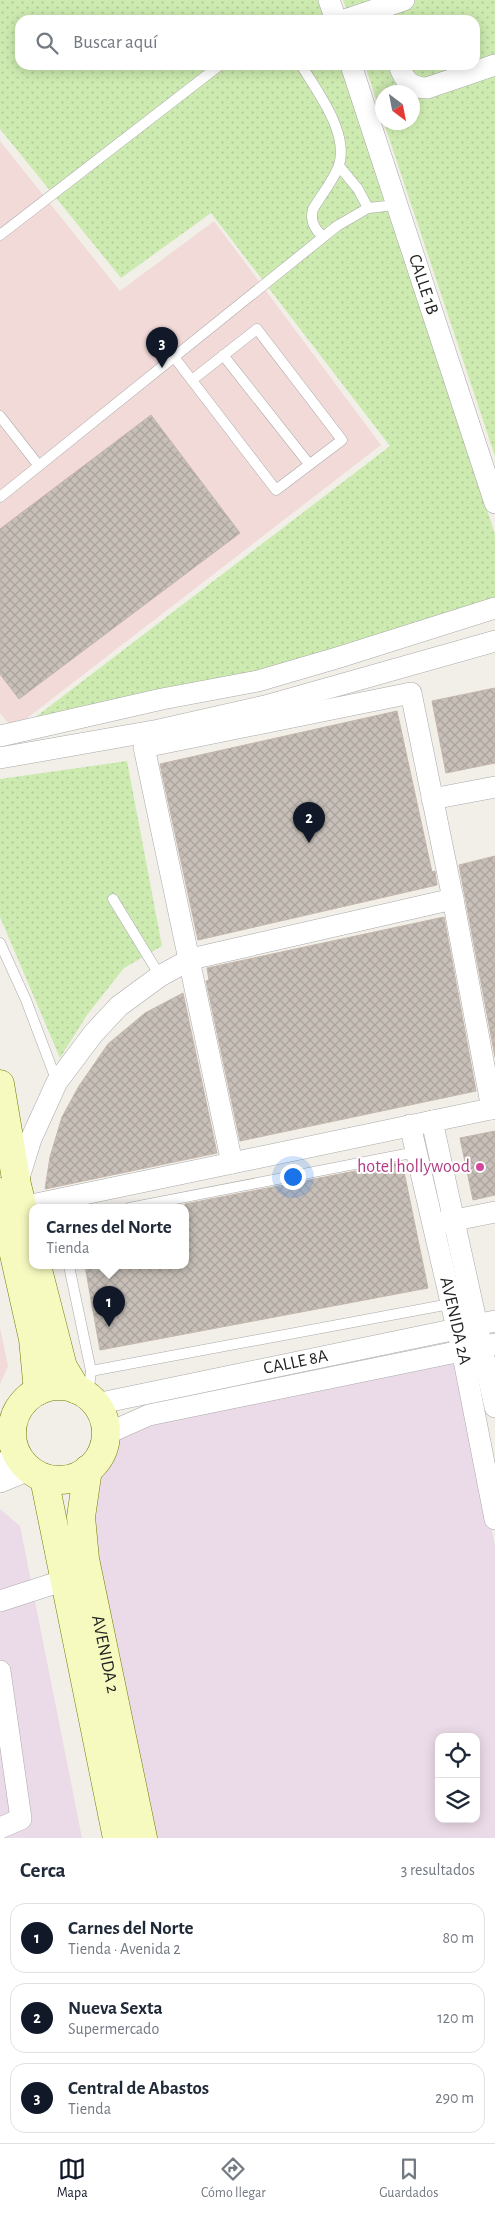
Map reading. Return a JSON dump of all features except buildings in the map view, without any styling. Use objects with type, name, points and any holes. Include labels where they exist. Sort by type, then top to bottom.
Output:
[{"type":"street","points":[[329,0],[334,15]]},
{"type":"street","points":[[381,14],[404,0]]},
{"type":"street","points":[[480,69],[495,64]]},
{"type":"street","name":"CALLE 1B","points":[[353,70],[495,504]]},
{"type":"street","points":[[401,70],[407,82],[420,88],[427,88],[478,70]]},
{"type":"street","points":[[0,736],[258,681],[495,608]]},
{"type":"street","points":[[0,758],[160,730],[265,706],[495,641]]},
{"type":"street","points":[[13,1195],[232,1163],[494,1108],[411,693],[144,747],[191,959],[232,1163]]},
{"type":"street","points":[[432,799],[495,787]]},
{"type":"street","points":[[29,1239],[13,1195],[31,1139],[57,1082],[93,1034],[119,1006],[160,976],[191,959],[453,899]]},
{"type":"street","points":[[0,1084],[37,1368],[38,1391]]},
{"type":"street","name":"AVENIDA 2A","points":[[432,1121],[454,1220],[486,1323],[480,1346],[495,1519]]},
{"type":"street","name":"AVENIDA 2A","points":[[410,1125],[456,1329],[480,1346],[495,1407]]},
{"type":"street","points":[[433,1224],[495,1212]]},
{"type":"street","points":[[0,1482],[23,1468],[67,1478],[74,1477],[88,1469],[97,1459],[103,1447],[106,1434],[103,1418],[88,1390],[63,1367],[37,1269]]},
{"type":"street","name":"CALLE 8A","points":[[88,1390],[486,1323]]},
{"type":"street","name":"CALLE 8A","points":[[106,1434],[148,1415],[480,1346]]},
{"type":"street","points":[[23,1468],[13,1446],[12,1430],[16,1414],[25,1400],[38,1391],[51,1387],[64,1386],[88,1390]]},
{"type":"street","name":"AVENIDA 2","points":[[23,1468],[65,1580],[122,1837]]},
{"type":"street","name":"AVENIDA 2","points":[[88,1469],[81,1517],[122,1837]]},
{"type":"street","points":[[0,1600],[65,1580]]},
{"type":"street","points":[[0,1671],[21,1819],[0,1828]]},
{"type":"lane","points":[[0,235],[214,70]]},
{"type":"lane","points":[[305,70],[332,118],[340,146],[339,166],[313,209],[312,222],[323,237]]},
{"type":"lane","points":[[339,166],[358,189],[368,208]]},
{"type":"lane","points":[[0,497],[337,226],[368,208],[396,205]]},
{"type":"lane","points":[[174,357],[276,490],[342,440],[257,329],[192,380]]},
{"type":"lane","points":[[223,355],[310,464]]},
{"type":"lane","points":[[0,416],[39,466]]},
{"type":"lane","points":[[113,898],[160,976]]},
{"type":"lane","points":[[0,943],[26,1000],[57,1082]]},
{"type":"lane","points":[[150,1204],[416,1152]]},
{"type":"lane","points":[[69,1269],[88,1390],[450,1304]]},
{"type":"shaded area","points":[[0,141],[120,291],[214,221],[381,445],[13,729],[0,713]]},
{"type":"shaded area","points":[[0,1328],[8,1366],[0,1384]]},
{"type":"shaded area","points":[[459,1358],[495,1546],[495,1838],[149,1838],[88,1524],[95,1462],[118,1438],[151,1421]]},
{"type":"shaded area","points":[[0,1509],[20,1526],[82,1838],[0,1838]]},
{"type":"green space","points":[[0,0],[320,0],[324,15],[15,15],[15,70],[343,70],[495,534],[495,601],[304,665],[33,719],[390,446],[211,213],[121,278],[0,129]]},
{"type":"green space","points":[[343,0],[495,0],[495,456],[386,130],[420,130],[420,85],[375,85],[375,96],[367,70],[480,70],[480,15],[348,15]]},
{"type":"green space","points":[[127,761],[162,946],[124,968],[87,1015],[60,1058],[0,917],[0,779]]},
{"type":"place","name":"Central de Abastos","points":[[162,368]]},
{"type":"place","name":"Nueva Sexta","points":[[309,843]]},
{"type":"place","name":"hotel hollywood","points":[[480,1167]]},
{"type":"place","name":"Carnes del Norte","points":[[109,1327]]}]
